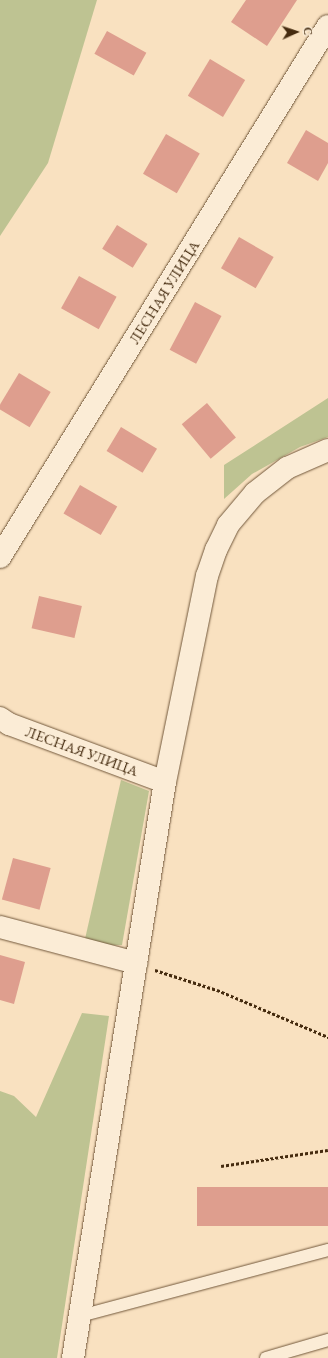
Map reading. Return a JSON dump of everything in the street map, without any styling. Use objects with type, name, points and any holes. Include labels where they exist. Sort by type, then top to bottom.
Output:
[{"type":"street","name":"ЛЕСНАЯ УЛИЦА","points":[[0,558],[328,26]]},
{"type":"street","points":[[73,1358],[165,782],[207,576],[222,537],[236,514],[265,484],[300,461],[328,450]]},
{"type":"street","name":"ЛЕСНАЯ УЛИЦА","points":[[0,718],[9,724],[165,782]]},
{"type":"street","points":[[0,927],[136,963]]},
{"type":"lane","points":[[80,1316],[328,1250]]},
{"type":"lane","points":[[266,1358],[328,1340]]},
{"type":"path","points":[[136,963],[216,990],[328,1037]]},
{"type":"path","points":[[221,1166],[328,1150]]},
{"type":"green space","points":[[0,0],[97,0],[48,163],[0,236]]},
{"type":"green space","points":[[328,398],[328,437],[300,447],[252,474],[224,499],[224,465]]},
{"type":"green space","points":[[121,780],[149,791],[122,945],[98,946],[85,939]]},
{"type":"green space","points":[[82,1013],[109,1016],[57,1358],[0,1358],[0,1091],[14,1096],[36,1117]]},
{"type":"building","points":[[246,0],[297,0],[267,46],[231,22]]},
{"type":"building","points":[[107,31],[146,53],[134,76],[94,54]]},
{"type":"building","points":[[210,59],[245,80],[223,117],[188,96]]},
{"type":"building","points":[[306,130],[328,143],[328,163],[318,181],[287,163]]},
{"type":"building","points":[[166,134],[200,154],[177,193],[143,174]]},
{"type":"building","points":[[117,225],[148,244],[133,268],[102,249]]},
{"type":"building","points":[[239,237],[274,257],[256,288],[221,268]]},
{"type":"building","points":[[79,276],[117,297],[99,329],[61,308]]},
{"type":"building","points":[[195,302],[221,316],[196,364],[170,350]]},
{"type":"building","points":[[19,373],[51,392],[30,427],[0,409],[0,405]]},
{"type":"building","points":[[207,403],[236,437],[211,459],[182,424]]},
{"type":"building","points":[[121,427],[157,449],[143,473],[107,451]]},
{"type":"building","points":[[80,485],[117,506],[101,535],[64,514]]},
{"type":"building","points":[[39,596],[82,606],[74,638],[32,628]]},
{"type":"building","points":[[13,858],[51,868],[40,910],[2,900]]},
{"type":"building","points":[[0,955],[25,962],[14,1004],[0,1000]]},
{"type":"building","points":[[197,1187],[328,1187],[328,1226],[197,1226]]}]
